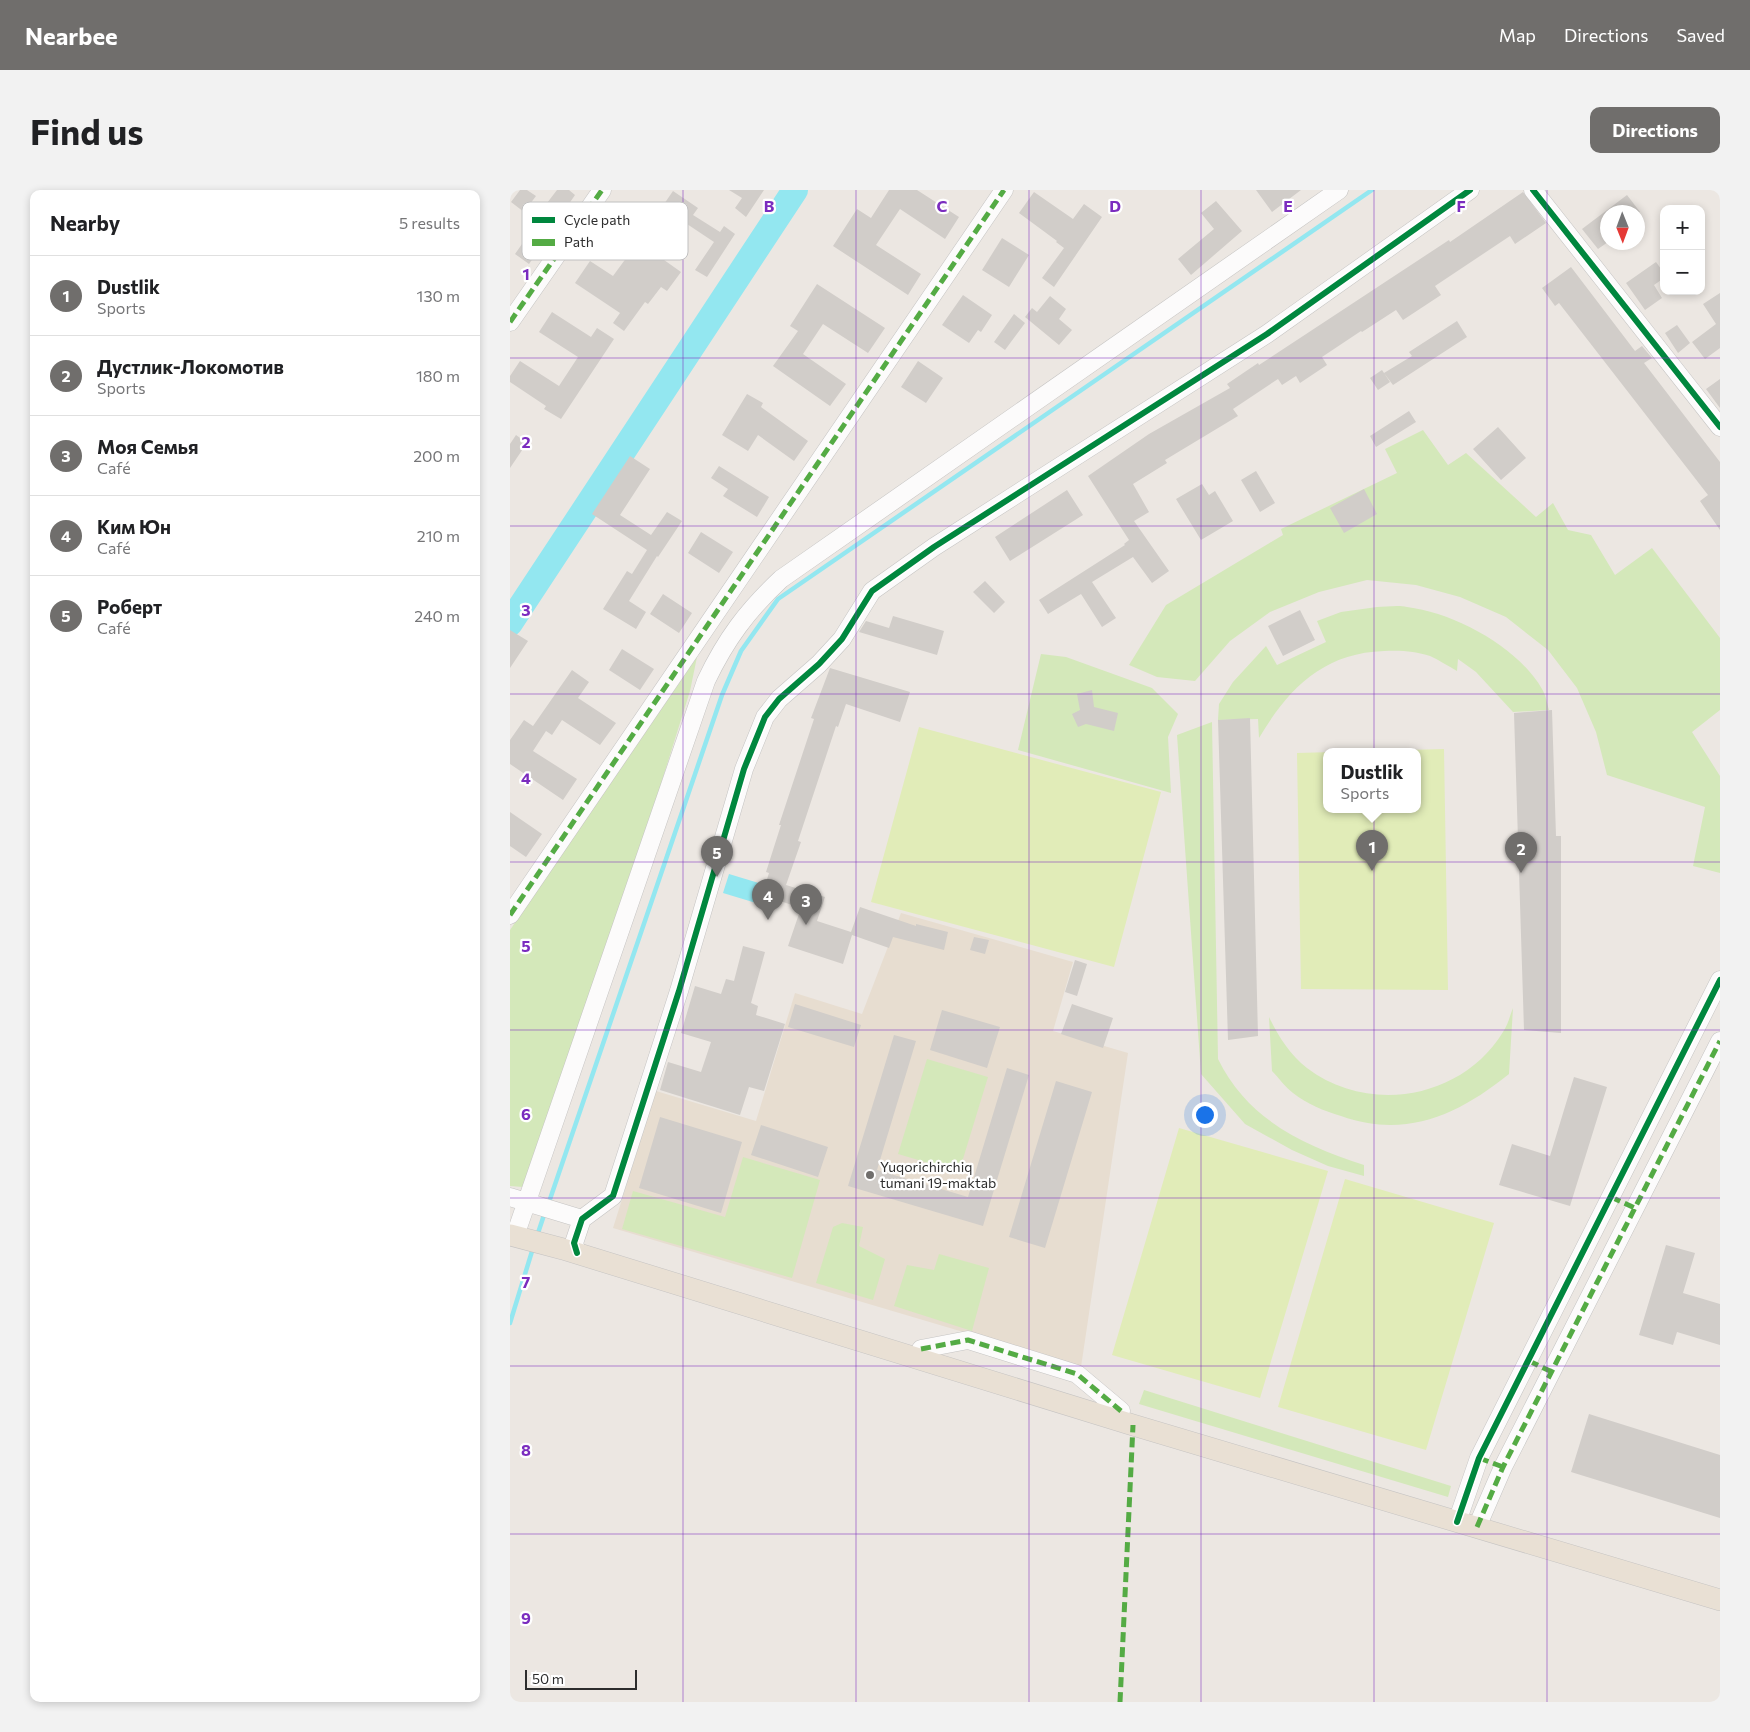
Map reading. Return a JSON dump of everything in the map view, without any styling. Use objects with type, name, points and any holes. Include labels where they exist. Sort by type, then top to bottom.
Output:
[{"type":"main road","points":[[518,1231],[921,1349],[1121,1410],[1720,1600]]},
{"type":"main road","points":[[570,1246],[1133,1426],[1720,1588]]},
{"type":"street","points":[[594,202],[602,190]]},
{"type":"street","points":[[510,915],[1004,190]]},
{"type":"street","points":[[518,1231],[540,1206],[706,682],[721,648],[742,619],[781,579],[1339,190]]},
{"type":"street","points":[[570,1246],[582,1219],[614,1196],[679,991],[744,769],[765,717],[794,684],[819,664],[842,639],[872,591],[934,547],[1267,334],[1470,190]]},
{"type":"street","points":[[1533,190],[1720,427]]},
{"type":"street","points":[[510,322],[553,260]]},
{"type":"street","points":[[1469,1519],[1479,1458],[1720,980]]},
{"type":"street","points":[[1469,1519],[1503,1467],[1720,1041]]},
{"type":"street","points":[[510,1197],[582,1219]]},
{"type":"street","points":[[1611,1197],[1635,1208]]},
{"type":"street","points":[[1529,1361],[1552,1372]]},
{"type":"street","points":[[1479,1458],[1503,1467]]},
{"type":"shaded area","name":"Yuqorichirchiq tumani 19-maktab","points":[[901,913],[1073,962],[1053,1031],[1128,1053],[1081,1367],[613,1228],[656,1091],[756,1121],[795,993],[862,1014]]},
{"type":"green space","points":[[1423,430],[1448,465],[1466,453],[1536,517],[1553,503],[1568,530],[1591,535],[1615,575],[1652,548],[1720,638],[1720,710],[1692,732],[1720,776],[1720,873],[1693,866],[1705,807],[1607,775],[1596,732],[1577,688],[1548,650],[1506,617],[1460,597],[1416,585],[1367,580],[1319,592],[1270,612],[1230,641],[1195,681],[1157,677],[1129,665],[1166,605],[1283,535],[1281,529],[1397,473],[1385,449]]},
{"type":"green space","points":[[1400,606],[1426,611],[1445,616],[1484,634],[1518,659],[1531,674],[1543,691],[1549,710],[1513,712],[1476,672],[1458,659],[1457,671],[1425,654],[1390,651],[1362,653],[1325,666],[1295,689],[1270,720],[1259,738],[1258,719],[1218,720],[1219,704],[1233,682],[1266,646],[1277,665],[1326,642],[1317,621],[1341,612]]},
{"type":"green space","points":[[1041,654],[1066,657],[1152,688],[1178,714],[1168,737],[1171,793],[1018,750]]},
{"type":"green space","points":[[697,657],[690,691],[660,787],[523,1187],[510,1186],[510,930]]},
{"type":"green space","points":[[1212,722],[1218,1059],[1230,1080],[1261,1114],[1299,1139],[1364,1165],[1364,1176],[1328,1166],[1292,1150],[1245,1124],[1201,1074],[1177,735]]},
{"type":"green space","points":[[919,727],[1161,792],[1114,967],[871,902]]},
{"type":"green space","points":[[1444,749],[1448,990],[1301,989],[1297,753],[1323,752],[1323,813],[1421,813],[1421,750]]},
{"type":"green space","points":[[1513,1008],[1509,1074],[1490,1089],[1470,1101],[1430,1119],[1409,1124],[1388,1125],[1341,1116],[1304,1101],[1287,1088],[1272,1071],[1269,1017],[1280,1038],[1295,1057],[1307,1068],[1332,1083],[1358,1092],[1385,1095],[1413,1093],[1439,1085],[1464,1072],[1485,1055],[1505,1029]]},
{"type":"green space","points":[[927,1059],[988,1077],[959,1172],[898,1154]]},
{"type":"green space","points":[[1179,1128],[1328,1171],[1260,1398],[1112,1355]]},
{"type":"green space","points":[[743,1157],[820,1180],[792,1278],[622,1229],[633,1191],[725,1217]]},
{"type":"green space","points":[[1345,1179],[1494,1223],[1426,1450],[1278,1407]]},
{"type":"green space","points":[[842,1223],[863,1227],[859,1246],[885,1259],[873,1300],[816,1283],[833,1227]]},
{"type":"green space","points":[[939,1254],[989,1268],[972,1331],[894,1306],[907,1265],[934,1270]]},
{"type":"green space","points":[[1144,1390],[1451,1486],[1448,1497],[1139,1404]]},
{"type":"water","points":[[729,874],[762,884],[756,903],[723,893]]},
{"type":"building","points":[[520,190],[527,190],[536,196],[532,202],[522,202],[522,210],[511,202]]},
{"type":"building","points":[[557,190],[569,190],[575,195],[570,202],[548,202]]},
{"type":"building","points":[[729,190],[764,190],[746,217],[735,208],[742,198]]},
{"type":"building","points":[[889,190],[917,190],[959,217],[945,239],[900,209],[876,245],[921,274],[908,295],[833,246],[857,209],[871,218]]},
{"type":"building","points":[[1256,190],[1301,190],[1272,212]]},
{"type":"building","points":[[673,191],[698,208],[693,215],[720,232],[724,226],[735,234],[707,277],[695,270],[714,242],[688,225],[688,202],[665,202]]},
{"type":"building","points":[[1034,192],[1073,219],[1084,204],[1102,217],[1054,287],[1042,278],[1064,248],[1019,213]]},
{"type":"building","points":[[1523,192],[1546,223],[1515,244],[1510,236],[1435,286],[1441,295],[1403,320],[1396,310],[1361,331],[1322,357],[1327,365],[1300,383],[1296,376],[1282,385],[1278,379],[1233,409],[1238,416],[1165,460],[1167,463],[1133,484],[1149,512],[1134,521],[1169,571],[1152,583],[1133,557],[1092,582],[1116,618],[1102,627],[1081,594],[1048,614],[1039,600],[1125,545],[1129,540],[1088,476],[1149,434],[1230,388],[1227,384],[1258,363],[1259,365],[1449,240],[1450,242]]},
{"type":"building","points":[[1627,195],[1635,205],[1614,205]]},
{"type":"building","points":[[1216,201],[1242,231],[1191,275],[1178,259],[1214,229],[1201,213]]},
{"type":"building","points":[[1600,215],[1600,248],[1598,249],[1582,229]]},
{"type":"building","points":[[1002,238],[1029,255],[1009,287],[982,270]]},
{"type":"building","points":[[522,244],[522,259],[515,254]]},
{"type":"building","points":[[523,260],[532,260],[529,264]]},
{"type":"building","points":[[625,260],[664,260],[681,272],[667,291],[661,287],[648,304],[645,302],[624,331],[613,323],[620,313],[575,283],[590,261],[613,276]]},
{"type":"building","points":[[1656,262],[1660,268],[1660,281],[1654,285],[1662,298],[1645,310],[1626,283]]},
{"type":"building","points":[[1571,267],[1635,351],[1642,346],[1652,358],[1644,363],[1720,462],[1720,530],[1700,501],[1708,495],[1559,303],[1555,306],[1542,288]]},
{"type":"building","points":[[817,284],[885,328],[868,353],[823,324],[803,354],[846,384],[830,406],[773,366],[798,331],[790,326]]},
{"type":"building","points":[[1720,293],[1720,348],[1705,359],[1692,342],[1716,324],[1703,304]]},
{"type":"building","points":[[963,295],[992,315],[981,332],[978,330],[969,343],[942,325]]},
{"type":"building","points":[[1050,296],[1066,309],[1059,319],[1072,330],[1059,345],[1025,317],[1032,308],[1037,312]]},
{"type":"building","points":[[552,312],[591,337],[597,328],[614,339],[561,419],[544,409],[546,406],[510,382],[510,376],[520,361],[559,386],[578,357],[539,332]]},
{"type":"building","points":[[1014,314],[1025,323],[1005,350],[994,342]]},
{"type":"building","points":[[1457,321],[1467,337],[1393,385],[1384,373],[1412,356],[1409,352]]},
{"type":"building","points":[[1677,325],[1690,343],[1678,353],[1665,333]]},
{"type":"building","points":[[918,361],[943,378],[926,403],[901,387]]},
{"type":"building","points":[[1382,370],[1390,382],[1378,390],[1370,378]]},
{"type":"building","points":[[1720,379],[1720,408],[1706,389]]},
{"type":"building","points":[[747,394],[763,403],[761,407],[808,441],[794,461],[758,435],[748,451],[722,435]]},
{"type":"building","points":[[1409,411],[1416,422],[1376,447],[1370,436]]},
{"type":"building","points":[[1498,427],[1526,458],[1501,480],[1473,449]]},
{"type":"building","points":[[516,435],[527,443],[510,468],[510,444]]},
{"type":"building","points":[[630,456],[650,469],[620,515],[651,535],[667,512],[682,521],[657,556],[629,601],[646,612],[636,629],[603,609],[627,571],[632,574],[647,550],[592,514]]},
{"type":"building","points":[[719,466],[769,497],[757,517],[723,496],[728,489],[711,478]]},
{"type":"building","points":[[1256,471],[1275,503],[1260,512],[1241,480]]},
{"type":"building","points":[[1202,484],[1209,495],[1215,491],[1233,521],[1201,540],[1176,499]]},
{"type":"building","points":[[1364,489],[1377,514],[1344,533],[1330,508]]},
{"type":"building","points":[[1067,490],[1083,515],[1010,561],[995,537]]},
{"type":"building","points":[[701,532],[733,552],[719,573],[688,553]]},
{"type":"building","points":[[985,581],[1005,602],[994,613],[973,592]]},
{"type":"building","points":[[663,594],[692,613],[679,633],[650,614]]},
{"type":"building","points":[[1300,610],[1315,640],[1283,656],[1268,626]]},
{"type":"building","points":[[893,616],[944,631],[937,655],[859,632],[866,621],[889,628]]},
{"type":"building","points":[[510,630],[528,641],[510,668]]},
{"type":"building","points":[[622,649],[654,669],[640,690],[609,670]]},
{"type":"building","points":[[830,668],[910,692],[900,722],[846,704],[838,727],[836,726],[798,841],[801,842],[786,885],[825,897],[817,921],[851,932],[860,907],[916,926],[916,924],[948,932],[944,950],[893,937],[889,948],[852,935],[843,964],[788,946],[801,908],[762,895],[769,873],[766,872],[781,825],[779,825],[814,719],[811,718]]},
{"type":"building","points":[[572,670],[589,682],[578,698],[616,723],[600,745],[562,720],[552,735],[546,731],[533,751],[577,779],[563,800],[510,764],[510,740],[524,720],[533,726]]},
{"type":"building","points":[[1092,690],[1094,707],[1118,713],[1114,731],[1086,724],[1078,727],[1072,714],[1080,710],[1077,694]]},
{"type":"building","points":[[1552,710],[1556,836],[1561,836],[1561,1033],[1524,1030],[1514,713]]},
{"type":"building","points":[[1250,718],[1258,1036],[1228,1040],[1218,720]]},
{"type":"building","points":[[510,812],[542,834],[526,857],[510,846]]},
{"type":"building","points":[[974,937],[989,940],[985,954],[970,950]]},
{"type":"building","points":[[743,946],[765,952],[751,1003],[758,1006],[756,1015],[785,1024],[764,1091],[749,1087],[740,1115],[660,1090],[668,1062],[701,1072],[711,1042],[681,1033],[695,986],[721,994],[726,979],[734,981]]},
{"type":"building","points":[[1075,960],[1087,964],[1077,996],[1065,992]]},
{"type":"building","points":[[795,1004],[861,1025],[854,1047],[788,1027]]},
{"type":"building","points":[[1072,1004],[1113,1018],[1103,1048],[1061,1034]]},
{"type":"building","points":[[942,1010],[1000,1027],[987,1068],[930,1050]]},
{"type":"building","points":[[894,1035],[916,1041],[877,1170],[968,1197],[1007,1068],[1029,1075],[983,1226],[848,1186]]},
{"type":"building","points":[[1574,1077],[1607,1087],[1570,1206],[1499,1185],[1512,1144],[1550,1156]]},
{"type":"building","points":[[1056,1081],[1092,1092],[1045,1248],[1009,1237]]},
{"type":"building","points":[[660,1117],[742,1142],[721,1213],[639,1188]]},
{"type":"building","points":[[761,1125],[828,1147],[818,1177],[751,1155]]},
{"type":"building","points":[[1666,1245],[1695,1253],[1683,1293],[1720,1304],[1720,1345],[1677,1332],[1673,1345],[1639,1335]]},
{"type":"building","points":[[1589,1414],[1720,1455],[1720,1518],[1571,1472]]},
{"type":"waterway","points":[[510,623],[795,190]]},
{"type":"waterway","points":[[548,1205],[722,695],[741,651],[778,599],[1372,190]]},
{"type":"waterway","points":[[537,1236],[545,1212]]},
{"type":"waterway","points":[[510,1323],[533,1248]]},
{"type":"marked path","points":[[594,202],[602,190]]},
{"type":"marked path","points":[[510,915],[1004,190]]},
{"type":"marked path","points":[[510,322],[553,260]]},
{"type":"marked path","points":[[1477,1527],[1503,1467],[1720,1041]]},
{"type":"marked path","points":[[1611,1197],[1635,1208]]},
{"type":"marked path","points":[[921,1349],[968,1340],[1077,1374],[1121,1411]]},
{"type":"marked path","points":[[1529,1361],[1552,1372]]},
{"type":"marked path","points":[[1120,1702],[1133,1425]]},
{"type":"marked path","points":[[1479,1458],[1503,1467]]},
{"type":"cycle path","points":[[577,1253],[574,1243],[582,1219],[613,1196],[679,991],[744,769],[765,717],[779,699],[819,664],[842,639],[872,591],[934,547],[1267,334],[1470,190]]},
{"type":"cycle path","points":[[1533,190],[1720,427]]},
{"type":"cycle path","points":[[1457,1522],[1479,1458],[1720,980]]},
{"type":"place","name":"Dustlik","points":[[1372,871]]},
{"type":"place","name":"Дустлик-Локомотив","points":[[1521,873]]},
{"type":"place","name":"Роберт","points":[[717,877]]},
{"type":"place","name":"Ким Юн","points":[[768,920]]},
{"type":"place","name":"Моя Семья","points":[[806,925]]},
{"type":"place","name":"Yuqorichirchiq tumani 19-maktab","points":[[870,1175]]}]
